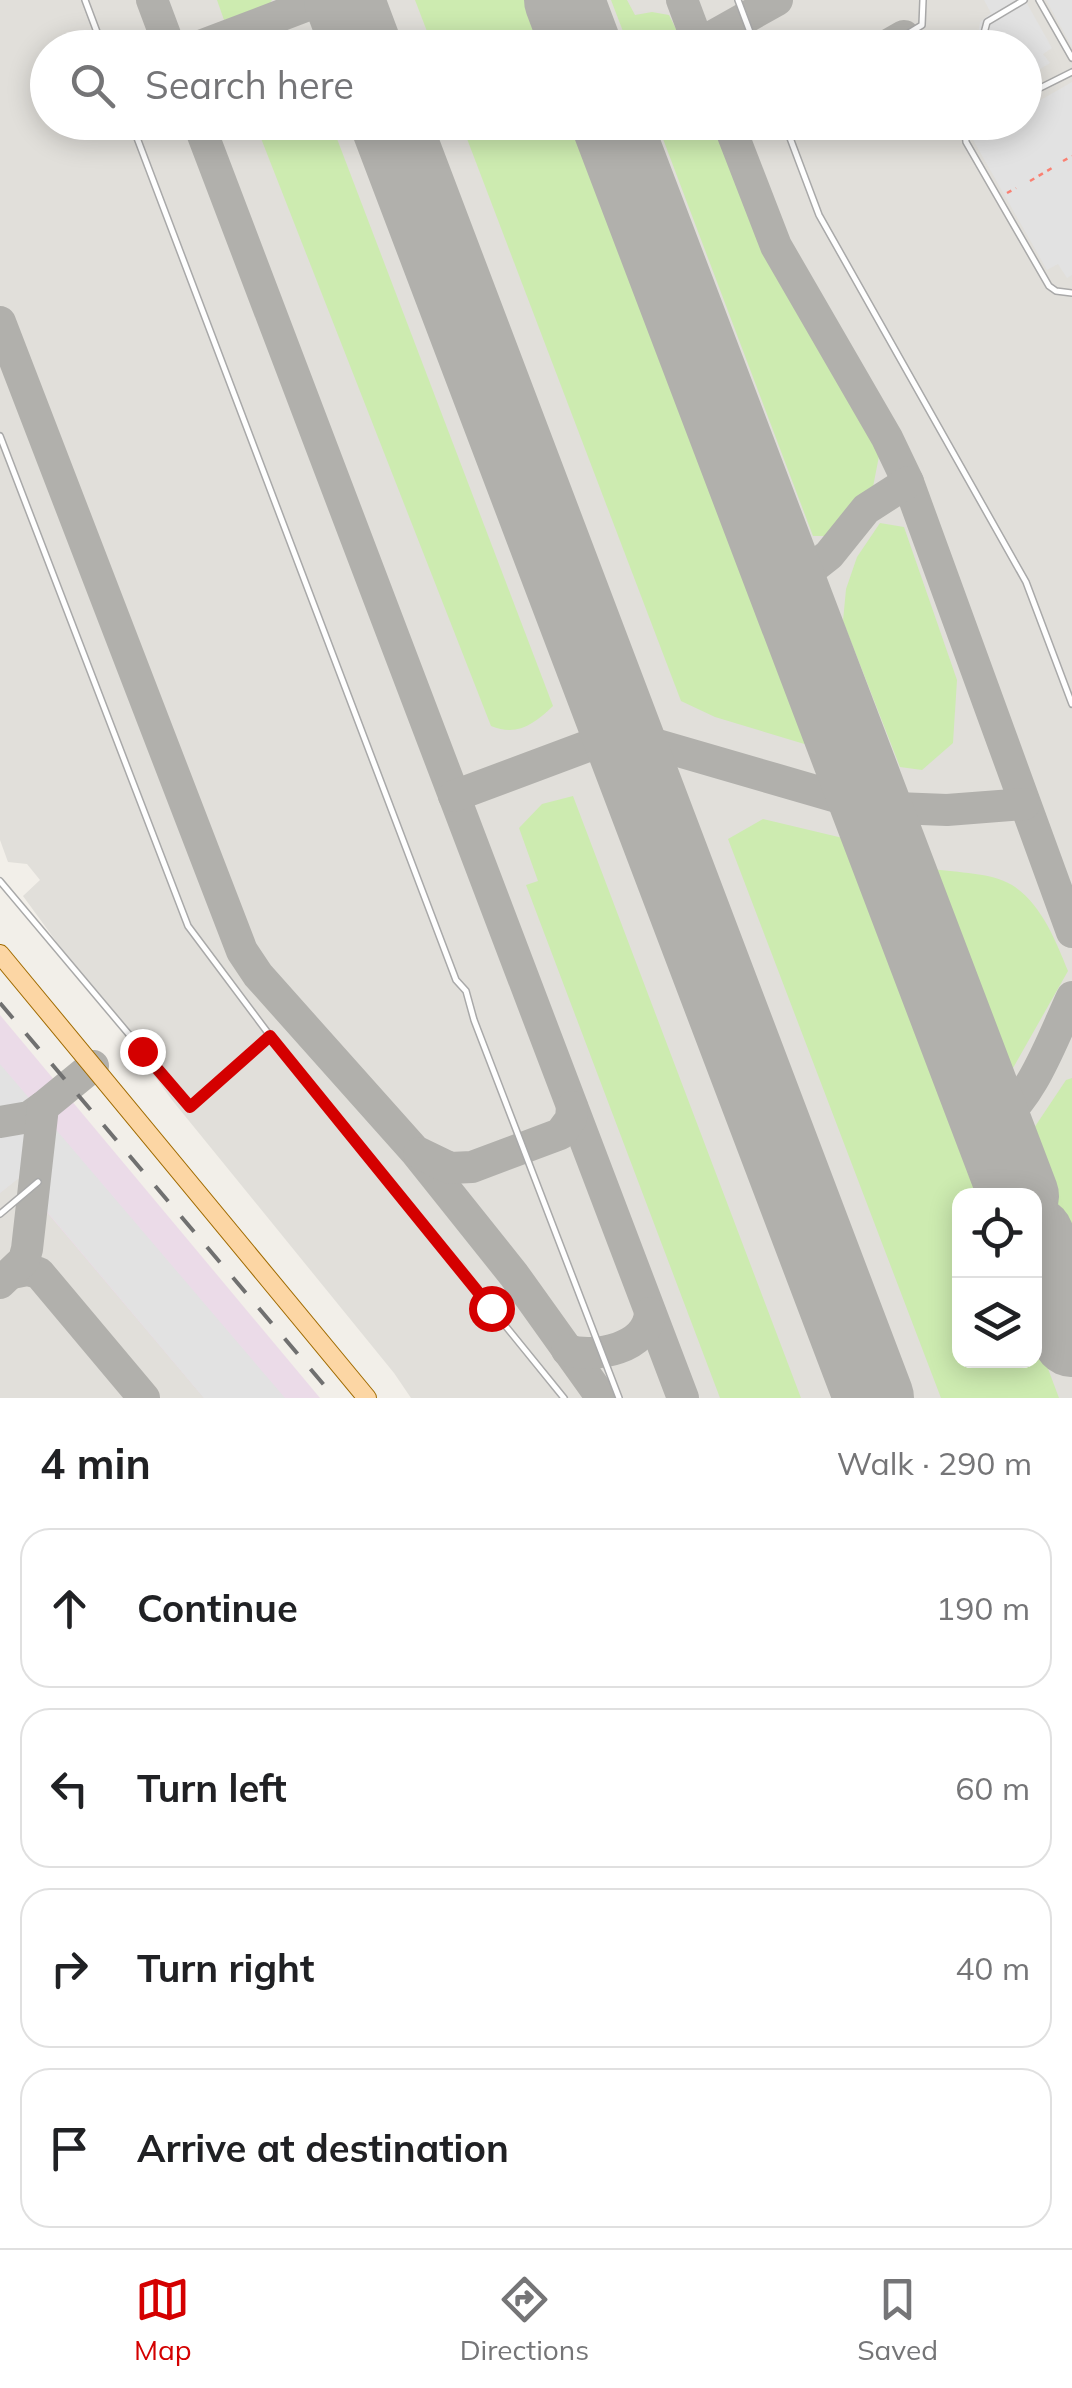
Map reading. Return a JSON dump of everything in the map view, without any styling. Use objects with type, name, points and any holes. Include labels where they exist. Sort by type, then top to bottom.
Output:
[{"type":"main road","points":[[0,954],[366,1398]]},
{"type":"lane","points":[[85,0],[96,30]]},
{"type":"lane","points":[[738,0],[749,30]]},
{"type":"lane","points":[[914,30],[922,25],[924,0]]},
{"type":"lane","points":[[985,30],[988,22],[1024,0]]},
{"type":"lane","points":[[1038,0],[1072,58]]},
{"type":"lane","points":[[1042,87],[1072,72]]},
{"type":"lane","points":[[138,140],[456,980],[466,991],[620,1398]]},
{"type":"lane","points":[[791,140],[819,214],[1026,582],[1072,704]]},
{"type":"lane","points":[[966,140],[1049,286],[1072,294]]},
{"type":"lane","points":[[0,436],[188,926],[270,1036],[564,1398]]},
{"type":"lane","points":[[0,881],[190,1107],[270,1036]]},
{"type":"lane","points":[[0,1214],[38,1182]]},
{"type":"path","points":[[1063,162],[1072,156]]},
{"type":"path","points":[[1030,180],[1052,168]]},
{"type":"path","points":[[1006,194],[1016,188]]},
{"type":"shaded area","points":[[0,0],[1072,0],[1072,1398],[411,1398],[172,1100],[23,896],[40,880],[27,864],[8,862],[0,840]]},
{"type":"shaded area","points":[[984,0],[1025,0],[1042,30],[979,30],[980,22],[991,13]]},
{"type":"shaded area","points":[[1046,0],[1072,0],[1072,47]]},
{"type":"shaded area","points":[[1042,30],[1052,48],[1043,54],[1050,63],[1042,68]]},
{"type":"shaded area","points":[[1072,82],[1072,275],[1067,278],[1058,264],[1047,270],[973,140],[1042,140],[1042,99]]},
{"type":"shaded area","points":[[0,1015],[320,1398],[0,1398]]},
{"type":"shaded area","points":[[0,1064],[285,1398],[204,1398],[19,1178],[0,1193]]},
{"type":"shaded area","points":[[18,1178],[204,1398],[0,1398],[0,1193]]},
{"type":"green space","points":[[217,0],[272,0],[268,6],[224,20]]},
{"type":"green space","points":[[415,0],[524,0],[535,30],[426,30]]},
{"type":"green space","points":[[611,0],[627,0],[635,15],[669,15],[676,30],[622,30]]},
{"type":"green space","points":[[262,140],[337,140],[553,706],[525,727],[509,730],[491,726]]},
{"type":"green space","points":[[467,140],[578,140],[811,746],[715,717],[681,701]]},
{"type":"green space","points":[[663,140],[719,140],[760,246],[879,456],[873,487],[828,536],[813,536]]},
{"type":"green space","points":[[880,523],[904,527],[957,680],[953,743],[922,770],[900,767],[843,621],[846,589],[857,557]]},
{"type":"green space","points":[[573,796],[801,1398],[720,1398],[526,885],[538,881],[519,828],[542,804]]},
{"type":"green space","points":[[763,819],[847,839],[979,1188],[952,1188],[952,1368],[1042,1368],[1042,1353],[1059,1398],[941,1398],[728,839]]},
{"type":"green space","points":[[933,869],[994,878],[1012,885],[1031,902],[1046,924],[1068,971],[1009,1075]]},
{"type":"green space","points":[[1072,1078],[1072,1243],[1030,1134],[1066,1080]]},
{"type":"taxiway","points":[[152,0],[163,30]]},
{"type":"taxiway","points":[[242,30],[321,0]]},
{"type":"taxiway","points":[[682,0],[693,30]]},
{"type":"taxiway","points":[[724,30],[777,0]]},
{"type":"taxiway","points":[[205,140],[683,1398]]},
{"type":"taxiway","points":[[735,140],[776,246],[887,438],[908,482],[1072,932]]},
{"type":"taxiway","points":[[0,322],[242,951],[258,975],[415,1151],[514,1275],[602,1398]]},
{"type":"taxiway","points":[[787,588],[829,555],[866,509],[908,482]]},
{"type":"taxiway","points":[[454,796],[620,734],[871,807],[947,810],[1024,804]]},
{"type":"taxiway","points":[[993,1124],[1006,1115],[1030,1085],[1072,997]]},
{"type":"taxiway","points":[[0,1283],[24,1260],[27,1249],[43,1107],[93,1066]]},
{"type":"taxiway","points":[[0,1122],[29,1117],[43,1107]]},
{"type":"taxiway","points":[[419,1153],[450,1168],[472,1167],[560,1134],[571,1119],[572,1107]]},
{"type":"taxiway","points":[[12,1273],[39,1273],[144,1398]]},
{"type":"taxiway","points":[[567,1350],[592,1353],[618,1348],[640,1335],[650,1313]]},
{"type":"runway","points":[[344,0],[355,30]]},
{"type":"runway","points":[[564,0],[575,30]]},
{"type":"runway","points":[[397,140],[874,1398]]},
{"type":"runway","points":[[618,140],[1016,1188]]},
{"type":"runway","points":[[1042,1257],[1072,1337]]},
{"type":"railway","points":[[0,1003],[335,1398]]},
{"type":"route","points":[[142,1051],[190,1107],[270,1036],[491,1308]]}]
